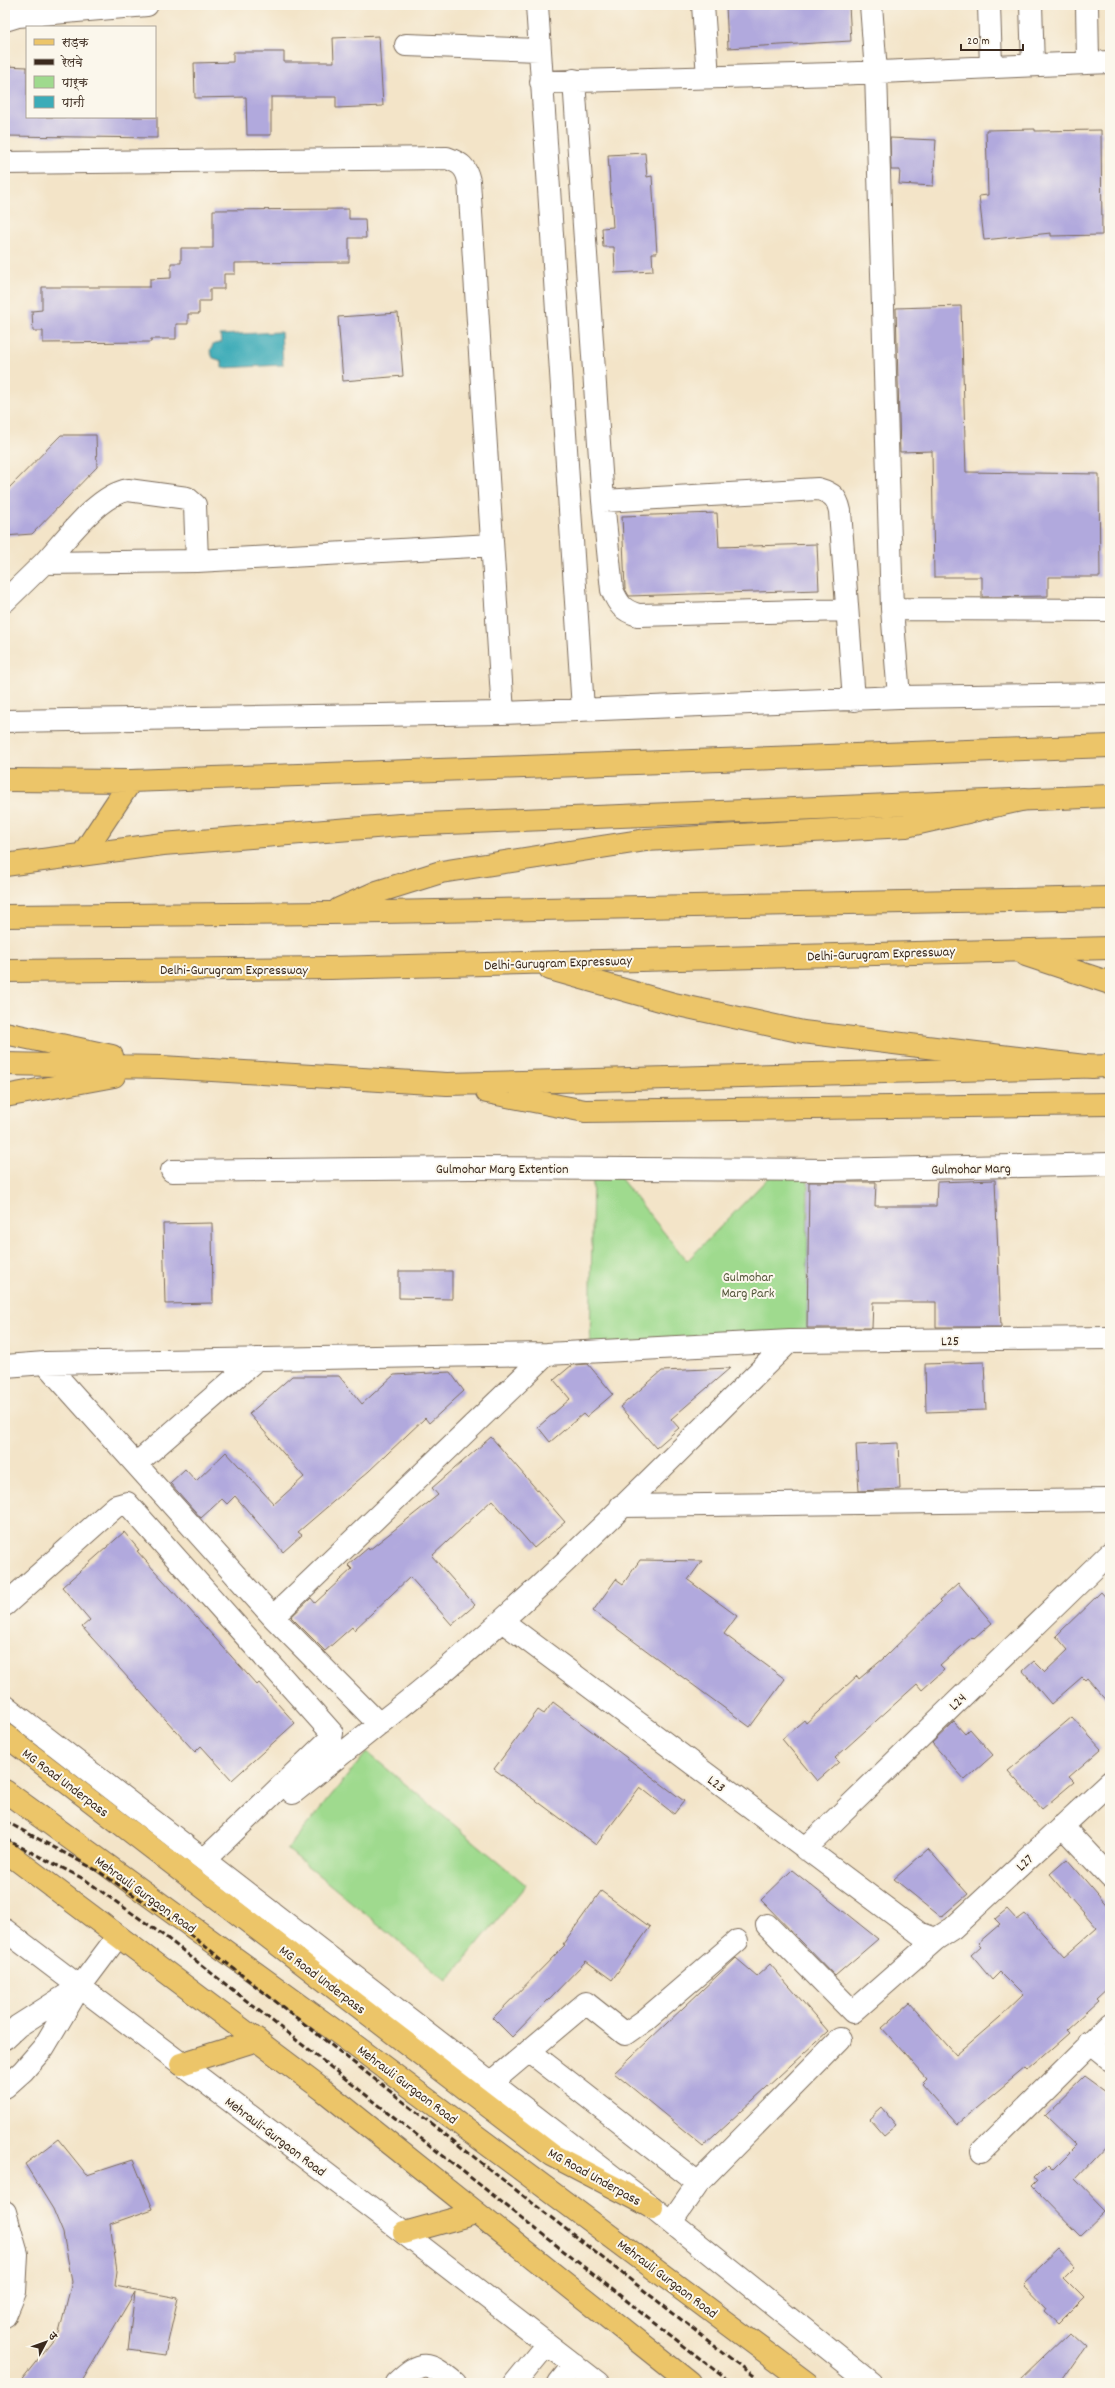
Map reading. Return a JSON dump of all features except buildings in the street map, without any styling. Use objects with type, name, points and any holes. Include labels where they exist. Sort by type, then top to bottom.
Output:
[{"type":"main road","points":[[5,780],[131,781],[1110,746]]},
{"type":"main road","points":[[82,854],[131,781]]},
{"type":"main road","points":[[5,865],[163,844],[416,824],[1110,796]]},
{"type":"main road","points":[[330,913],[377,892],[441,872],[646,840],[906,826],[1025,799]]},
{"type":"main road","points":[[5,916],[330,913],[1110,898]]},
{"type":"main road","name":"Delhi-Gurugram Expressway","points":[[5,971],[331,968],[1009,949],[1110,948]]},
{"type":"main road","points":[[1009,949],[1110,983]]},
{"type":"main road","points":[[530,963],[674,1004],[803,1032],[1102,1067]]},
{"type":"main road","points":[[5,1034],[162,1067]]},
{"type":"main road","points":[[5,1064],[162,1067],[447,1084],[1102,1067]]},
{"type":"main road","points":[[5,1096],[162,1067]]},
{"type":"main road","points":[[447,1084],[585,1111],[1110,1104]]},
{"type":"main road","name":"MG Road Underpass","points":[[5,1735],[552,2154],[652,2207]]},
{"type":"main road","name":"Mehrauli Gurgaon Road","points":[[5,1792],[346,2038],[807,2383]]},
{"type":"main road","points":[[5,1851],[257,2040],[690,2383]]},
{"type":"main road","points":[[181,2064],[257,2040]]},
{"type":"main road","points":[[404,2233],[476,2213]]},
{"type":"street","points":[[5,20],[18,16],[148,5]]},
{"type":"street","points":[[537,5],[583,709]]},
{"type":"street","points":[[702,5],[708,77]]},
{"type":"street","points":[[871,5],[876,72],[892,609],[899,697]]},
{"type":"street","points":[[989,5],[991,66]]},
{"type":"street","points":[[1031,5],[1033,64]]},
{"type":"street","points":[[1087,5],[1088,62]]},
{"type":"street","points":[[406,45],[539,50]]},
{"type":"street","points":[[541,82],[876,72],[1033,64],[1110,62]]},
{"type":"street","points":[[574,80],[603,501],[612,590],[624,611],[638,615],[847,610]]},
{"type":"street","points":[[5,163],[448,158],[458,162],[466,168],[469,181],[503,714]]},
{"type":"street","points":[[603,501],[818,489],[830,492],[838,499],[840,511],[854,700]]},
{"type":"street","points":[[5,601],[44,563],[102,502],[120,491],[128,490],[187,498],[195,505],[197,561]]},
{"type":"street","points":[[44,563],[197,561],[492,545]]},
{"type":"street","points":[[892,609],[1110,610]]},
{"type":"street","points":[[5,721],[503,714],[583,709],[854,700],[899,697],[1110,694]]},
{"type":"street","name":"Gulmohar Marg","points":[[831,1170],[1110,1164]]},
{"type":"street","name":"Gulmohar Marg Extention","points":[[172,1171],[471,1168],[831,1170]]},
{"type":"street","name":"L25","points":[[7,1368],[45,1362],[547,1354],[790,1342],[1110,1338]]},
{"type":"street","points":[[208,1864],[292,1794],[433,1682],[502,1621],[790,1342]]},
{"type":"street","points":[[273,1617],[547,1354]]},
{"type":"street","points":[[136,1464],[257,1359]]},
{"type":"street","points":[[45,1362],[273,1617],[379,1724]]},
{"type":"street","points":[[621,1506],[1110,1500]]},
{"type":"street","points":[[5,1605],[116,1506],[127,1503],[332,1733],[331,1738],[208,1864]]},
{"type":"street","name":"L24","points":[[805,1849],[1110,1553]]},
{"type":"street","name":"L23","points":[[502,1621],[919,1933],[936,1939]]},
{"type":"street","points":[[5,1706],[652,2207],[871,2383]]},
{"type":"street","name":"L27","points":[[766,1925],[853,2012],[936,1939],[953,1928],[1110,1782]]},
{"type":"street","points":[[1062,1826],[1110,1877]]},
{"type":"street","name":"Mehrauli-Gurgaon Road","points":[[5,1930],[79,1988],[404,2233],[598,2383]]},
{"type":"street","points":[[5,2087],[23,2071],[44,2047],[79,1988],[118,1936]]},
{"type":"street","points":[[491,2083],[586,2003],[625,2034],[645,2020],[736,1941]]},
{"type":"street","points":[[5,2038],[18,2026],[79,1988]]},
{"type":"street","points":[[982,2151],[1089,2043],[1110,2024]]},
{"type":"street","points":[[671,2222],[698,2184],[840,2040]]},
{"type":"street","points":[[1089,2043],[1110,2060]]},
{"type":"street","points":[[529,2051],[698,2184]]},
{"type":"street","points":[[5,2212],[17,2254],[15,2292],[5,2316]]},
{"type":"street","points":[[516,2383],[547,2344]]},
{"type":"street","points":[[559,2383],[574,2364]]},
{"type":"street","points":[[397,2383],[419,2366],[428,2366],[439,2370],[454,2383]]},
{"type":"green space","name":"Gulmohar Marg Park","points":[[613,1169],[687,1261],[776,1170],[808,1170],[807,1337],[590,1347],[593,1176]]},
{"type":"green space","points":[[367,1752],[526,1885],[447,1981],[287,1849]]},
{"type":"water","points":[[281,332],[283,365],[222,368],[222,361],[213,358],[210,351],[213,345],[221,342],[220,335]]},
{"type":"railway","points":[[5,1821],[98,1871],[173,1921],[762,2383]]},
{"type":"railway","points":[[5,1839],[84,1879],[167,1938],[731,2383]]}]
